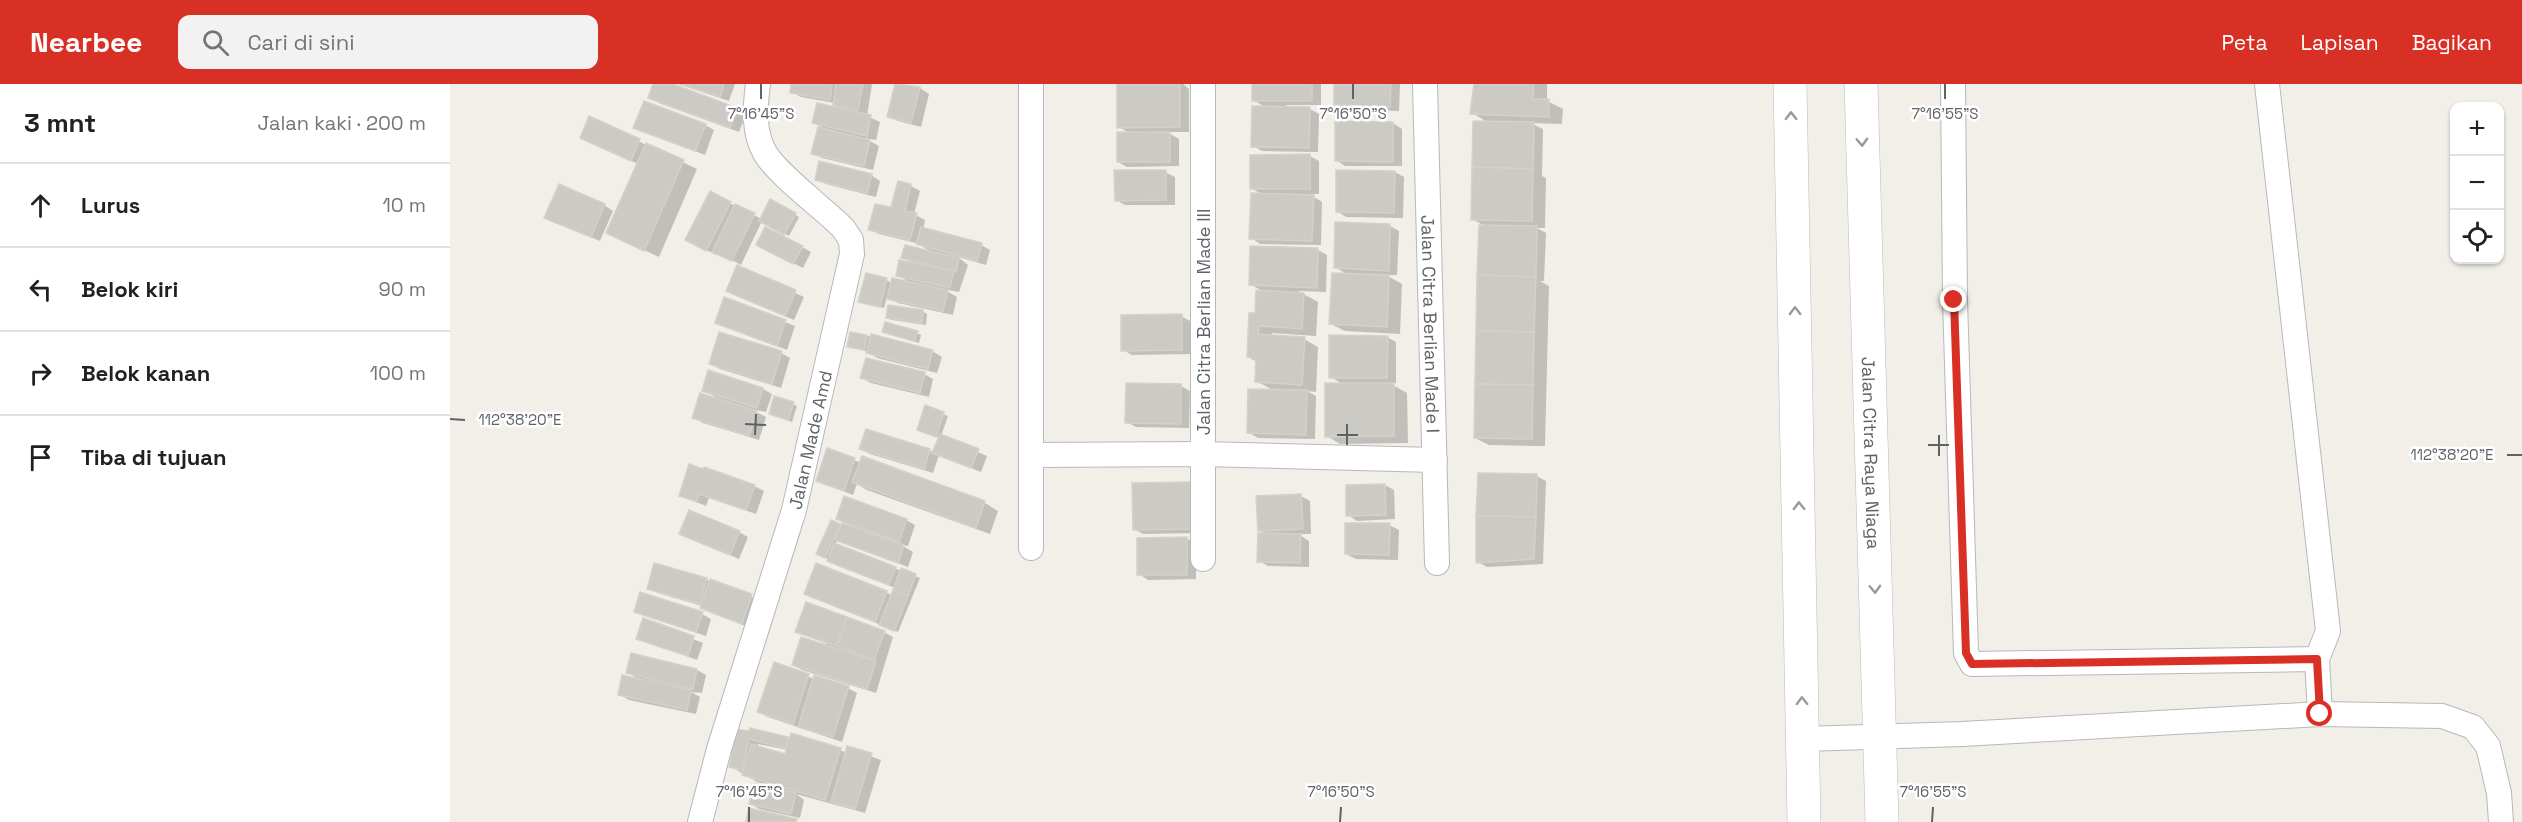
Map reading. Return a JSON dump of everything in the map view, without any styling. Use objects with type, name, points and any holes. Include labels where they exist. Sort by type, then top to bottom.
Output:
[{"type":"street","name":"Jalan Made Amd","points":[[700,822],[719,749],[794,510],[852,254],[851,240],[843,228],[775,167],[765,153],[757,131],[758,84]]},
{"type":"street","points":[[1031,84],[1031,548]]},
{"type":"street","name":"Jalan Citra Berlian Made III","points":[[1203,84],[1203,559]]},
{"type":"street","name":"Jalan Citra Berlian Made I","points":[[1425,84],[1437,563]]},
{"type":"street","points":[[1790,84],[1804,822]]},
{"type":"street","name":"Jalan Citra Raya Niaga","points":[[1860,84],[1882,822]]},
{"type":"street","points":[[1953,84],[1954,300],[1966,653],[1972,664],[2317,659]]},
{"type":"street","points":[[2267,84],[2328,631],[2317,659],[2320,714]]},
{"type":"street","points":[[1031,454],[1202,454],[1435,460]]},
{"type":"street","points":[[1803,739],[1962,734],[2320,714],[2442,716],[2473,726],[2488,746],[2499,793],[2501,822]]},
{"type":"building","points":[[653,84],[673,84],[737,108],[730,128],[648,98]]},
{"type":"building","points":[[681,84],[724,84],[720,97]]},
{"type":"building","points":[[791,84],[832,84],[830,100],[790,93]]},
{"type":"building","points":[[836,84],[863,84],[858,110],[833,106]]},
{"type":"building","points":[[895,84],[920,87],[911,123],[887,117]]},
{"type":"building","points":[[1117,84],[1180,84],[1180,127],[1117,128]]},
{"type":"building","points":[[1252,84],[1312,84],[1312,101],[1252,101]]},
{"type":"building","points":[[1334,84],[1391,84],[1390,107],[1334,105]]},
{"type":"building","points":[[1474,84],[1534,84],[1533,99],[1549,99],[1549,117],[1470,114]]},
{"type":"building","points":[[644,101],[706,124],[695,151],[633,128]]},
{"type":"building","points":[[817,103],[871,115],[867,136],[812,123]]},
{"type":"building","points":[[1252,106],[1310,107],[1309,148],[1251,147]]},
{"type":"building","points":[[589,116],[640,139],[631,161],[580,138]]},
{"type":"building","points":[[1335,121],[1393,122],[1393,162],[1335,161]]},
{"type":"building","points":[[1473,121],[1534,122],[1533,169],[1472,167]]},
{"type":"building","points":[[818,127],[870,140],[864,166],[811,154]]},
{"type":"building","points":[[1117,132],[1170,132],[1170,162],[1117,162]]},
{"type":"building","points":[[646,143],[684,160],[644,251],[606,233]]},
{"type":"building","points":[[1310,154],[1310,189],[1250,189],[1250,155]]},
{"type":"building","points":[[819,161],[872,174],[867,193],[815,180]]},
{"type":"building","points":[[1472,167],[1533,169],[1532,221],[1471,220]]},
{"type":"building","points":[[1114,170],[1166,170],[1166,200],[1115,201]]},
{"type":"building","points":[[1336,170],[1395,171],[1394,213],[1336,212]]},
{"type":"building","points":[[898,181],[911,184],[905,211],[917,213],[910,240],[868,230],[875,204],[891,207]]},
{"type":"building","points":[[559,184],[605,204],[591,237],[544,218]]},
{"type":"building","points":[[710,191],[731,202],[706,251],[685,240]]},
{"type":"building","points":[[1251,193],[1314,195],[1312,241],[1249,239]]},
{"type":"building","points":[[770,199],[796,213],[784,235],[759,221]]},
{"type":"building","points":[[735,204],[755,213],[732,261],[712,252]]},
{"type":"building","points":[[1335,222],[1390,224],[1389,271],[1334,268]]},
{"type":"building","points":[[1479,225],[1537,226],[1536,277],[1477,275]]},
{"type":"building","points":[[765,227],[803,246],[793,264],[756,245]]},
{"type":"building","points":[[921,227],[982,243],[977,261],[916,244]]},
{"type":"building","points":[[905,245],[959,258],[956,272],[901,258]]},
{"type":"building","points":[[1250,246],[1318,248],[1317,288],[1249,285]]},
{"type":"building","points":[[899,260],[954,271],[950,288],[896,276]]},
{"type":"building","points":[[737,265],[796,290],[785,316],[726,291]]},
{"type":"building","points":[[866,273],[887,278],[880,307],[858,302]]},
{"type":"building","points":[[1332,273],[1389,275],[1387,327],[1329,324]]},
{"type":"building","points":[[1477,275],[1536,277],[1534,332],[1476,331]]},
{"type":"building","points":[[892,278],[948,290],[943,311],[887,299]]},
{"type":"building","points":[[1256,290],[1304,293],[1302,329],[1259,326],[1258,334],[1305,337],[1302,385],[1255,382],[1256,358],[1247,357],[1249,313],[1255,313]]},
{"type":"building","points":[[724,297],[786,320],[777,346],[715,323]]},
{"type":"building","points":[[888,305],[923,310],[922,323],[886,318]]},
{"type":"building","points":[[1182,314],[1182,350],[1121,351],[1121,315]]},
{"type":"building","points":[[885,322],[918,331],[914,341],[882,332]]},
{"type":"building","points":[[1476,331],[1534,332],[1533,385],[1475,384]]},
{"type":"building","points":[[719,332],[782,351],[772,384],[709,364]]},
{"type":"building","points":[[850,332],[867,335],[864,350],[847,347]]},
{"type":"building","points":[[871,334],[933,350],[928,369],[866,353]]},
{"type":"building","points":[[1329,335],[1388,336],[1387,378],[1329,378]]},
{"type":"building","points":[[866,358],[925,372],[920,393],[860,378]]},
{"type":"building","points":[[708,370],[763,388],[757,408],[702,391]]},
{"type":"building","points":[[1126,383],[1181,384],[1181,424],[1125,423]]},
{"type":"building","points":[[1325,383],[1394,383],[1394,436],[1325,437]]},
{"type":"building","points":[[1475,384],[1533,385],[1532,439],[1474,438]]},
{"type":"building","points":[[1248,389],[1307,390],[1306,435],[1247,433]]},
{"type":"building","points":[[700,393],[757,411],[749,436],[692,418]]},
{"type":"building","points":[[774,396],[794,402],[788,420],[769,414]]},
{"type":"building","points":[[925,405],[944,412],[936,437],[917,430]]},
{"type":"building","points":[[866,429],[930,449],[924,469],[859,449]]},
{"type":"building","points":[[940,434],[979,449],[971,468],[932,453]]},
{"type":"building","points":[[827,448],[855,458],[844,491],[816,481]]},
{"type":"building","points":[[862,456],[985,501],[976,528],[852,482]]},
{"type":"building","points":[[689,464],[755,485],[746,510],[699,494],[697,502],[679,496]]},
{"type":"building","points":[[1478,473],[1537,474],[1536,517],[1476,516]]},
{"type":"building","points":[[1192,482],[1193,529],[1133,530],[1132,483]]},
{"type":"building","points":[[1385,484],[1386,515],[1346,516],[1346,485]]},
{"type":"building","points":[[1301,494],[1303,529],[1258,531],[1256,496]]},
{"type":"building","points":[[844,496],[907,519],[899,542],[836,519]]},
{"type":"building","points":[[689,510],[740,531],[730,555],[679,534]]},
{"type":"building","points":[[1476,516],[1536,517],[1534,559],[1476,563]]},
{"type":"building","points":[[831,520],[840,524],[825,558],[816,554]]},
{"type":"building","points":[[842,523],[904,545],[898,563],[835,540]]},
{"type":"building","points":[[1345,523],[1390,523],[1389,555],[1345,554]]},
{"type":"building","points":[[1258,533],[1301,534],[1300,563],[1257,562]]},
{"type":"building","points":[[1187,537],[1187,575],[1137,575],[1137,538]]},
{"type":"building","points":[[834,543],[896,567],[889,585],[827,561]]},
{"type":"building","points":[[654,563],[707,578],[700,604],[647,589]]},
{"type":"building","points":[[816,563],[887,591],[875,622],[804,594]]},
{"type":"building","points":[[901,568],[916,574],[908,596],[893,590]]},
{"type":"building","points":[[710,579],[752,594],[742,624],[700,608]]},
{"type":"building","points":[[893,590],[908,596],[894,631],[879,625]]},
{"type":"building","points":[[640,592],[703,612],[696,632],[634,612]]},
{"type":"building","points":[[806,602],[847,617],[837,646],[795,632]]},
{"type":"building","points":[[847,617],[885,631],[874,660],[837,646]]},
{"type":"building","points":[[643,618],[694,636],[688,656],[636,639]]},
{"type":"building","points":[[801,637],[876,661],[867,689],[792,665]]},
{"type":"building","points":[[631,653],[697,669],[693,689],[626,673]]},
{"type":"building","points":[[774,662],[809,674],[793,724],[757,712]]},
{"type":"building","points":[[622,675],[691,690],[687,710],[618,695]]},
{"type":"building","points":[[814,675],[849,686],[833,737],[798,727]]},
{"type":"building","points":[[750,728],[788,737],[785,748],[749,739],[742,770],[729,767],[737,729],[749,731]]},
{"type":"building","points":[[791,733],[841,748],[825,800],[742,775],[751,744],[785,754]]},
{"type":"building","points":[[847,746],[872,753],[855,809],[831,802]]},
{"type":"building","points":[[754,783],[796,793],[791,814],[749,804]]},
{"type":"building","points":[[749,808],[797,819],[796,822],[746,822]]},
{"type":"route","points":[[1954,300],[1966,653],[1972,664],[2317,659],[2320,714]]}]
